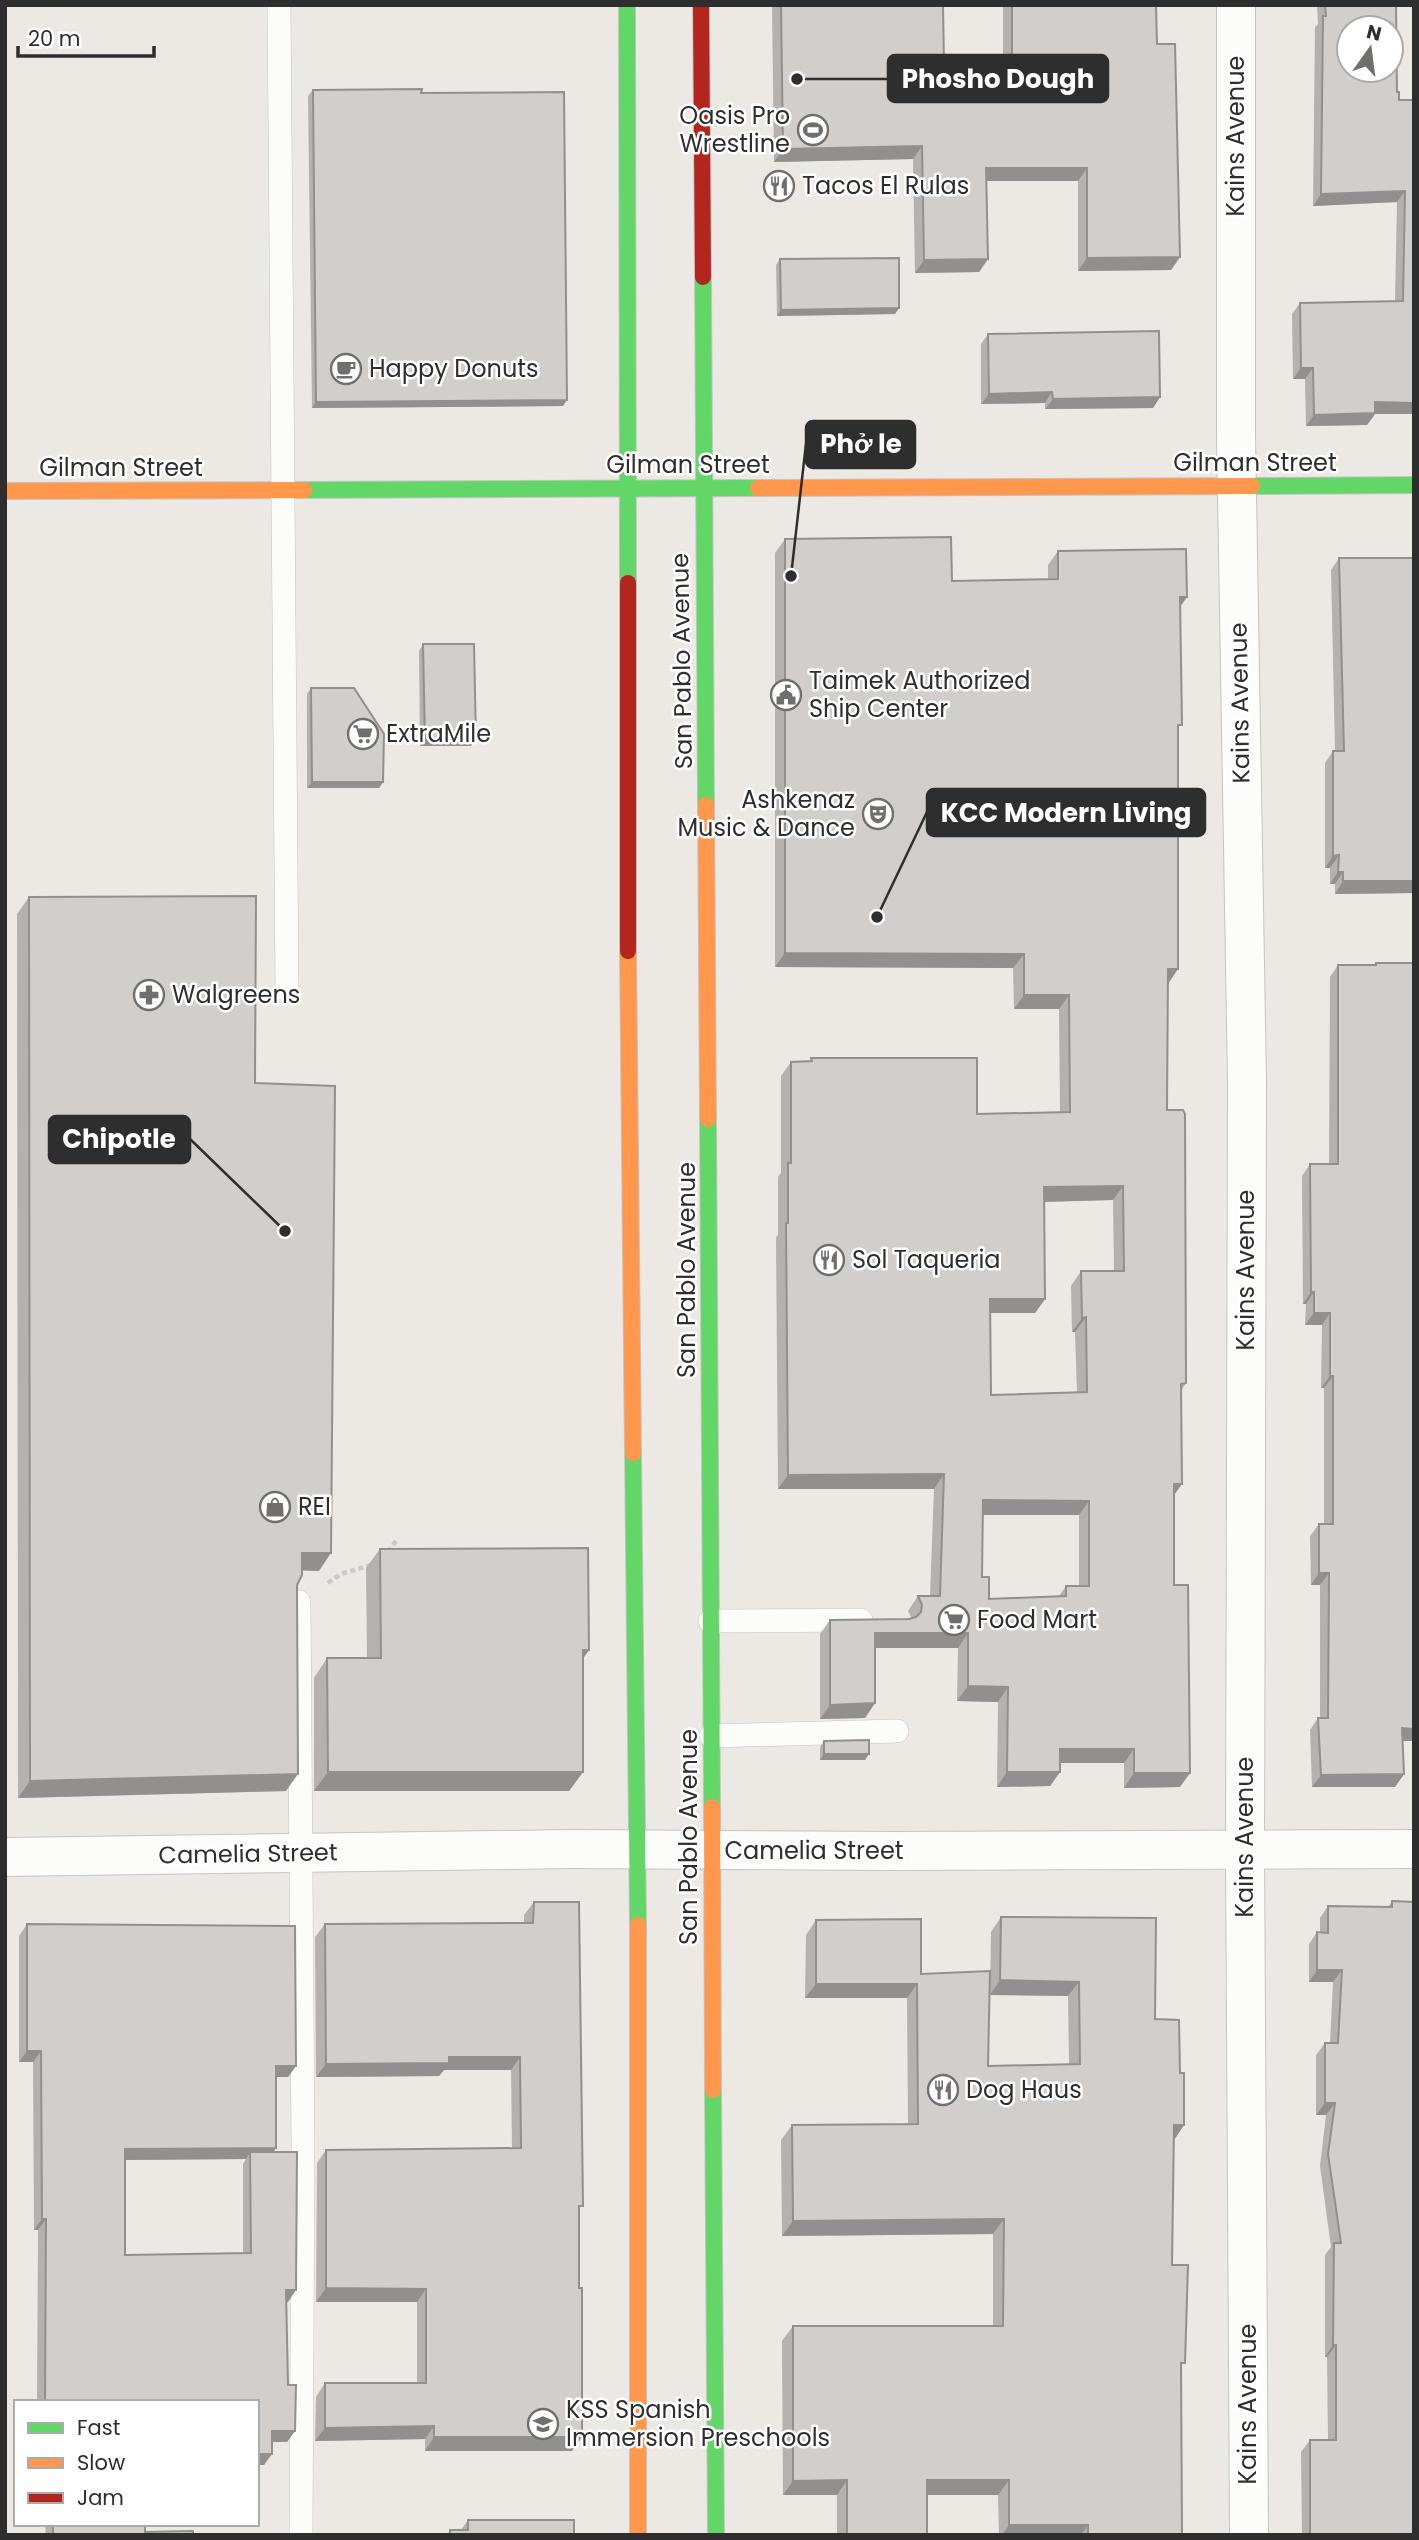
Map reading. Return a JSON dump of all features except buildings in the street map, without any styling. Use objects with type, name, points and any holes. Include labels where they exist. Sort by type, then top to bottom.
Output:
[{"type":"main road","points":[[627,5],[628,1001],[638,1850],[638,2535]]},
{"type":"main road","name":"San Pablo Avenue","points":[[701,5],[716,2535]]},
{"type":"main road","name":"Gilman Street","points":[[5,491],[1414,485]]},
{"type":"street","name":"Kains Avenue","points":[[1236,5],[1237,486],[1247,1081],[1245,1851],[1249,2535]]},
{"type":"street","name":"Camelia Street","points":[[5,1857],[638,1850],[1414,1849]]},
{"type":"lane","points":[[279,5],[287,990]]},
{"type":"lane","points":[[299,1602],[303,2162],[301,2535]]},
{"type":"lane","points":[[710,1621],[884,1620]]},
{"type":"lane","points":[[711,1736],[897,1731]]},
{"type":"path","points":[[299,1602],[341,1574],[382,1562],[396,1541]]},
{"type":"traffic: fast","points":[[627,5],[628,583]]},
{"type":"traffic: fast","points":[[703,277],[706,805]]},
{"type":"traffic: fast","points":[[1252,486],[1414,485]]},
{"type":"traffic: fast","points":[[304,490],[758,488]]},
{"type":"traffic: fast","points":[[708,1119],[712,1807]]},
{"type":"traffic: fast","points":[[633,1453],[638,1925]]},
{"type":"traffic: fast","points":[[713,2090],[716,2535]]},
{"type":"traffic: slow","points":[[758,488],[1252,486]]},
{"type":"traffic: slow","points":[[5,491],[304,490]]},
{"type":"traffic: slow","points":[[706,805],[708,1119]]},
{"type":"traffic: slow","points":[[628,951],[633,1453]]},
{"type":"traffic: slow","points":[[712,1807],[713,2090]]},
{"type":"traffic: slow","points":[[638,1925],[638,2535]]},
{"type":"traffic: jam","points":[[701,5],[703,277]]},
{"type":"traffic: jam","points":[[628,583],[628,951]]},
{"type":"place","name":"Phosho Dough","points":[[797,79]]},
{"type":"place","name":"Oasis Pro Wrestline","points":[[813,130]]},
{"type":"place","name":"Tacos El Rulas","points":[[779,186]]},
{"type":"place","name":"Happy Donuts","points":[[346,369]]},
{"type":"place","name":"Phở le","points":[[791,576]]},
{"type":"place","name":"Taimek Authorized Ship Center","points":[[786,695]]},
{"type":"place","name":"ExtraMile","points":[[363,734]]},
{"type":"place","name":"Ashkenaz Music & Dance","points":[[878,814]]},
{"type":"place","name":"KCC Modern Living","points":[[877,917]]},
{"type":"place","name":"Walgreens","points":[[149,995]]},
{"type":"place","name":"Chipotle","points":[[285,1231]]},
{"type":"place","name":"Sol Taqueria","points":[[829,1260]]},
{"type":"place","name":"REI","points":[[275,1507]]},
{"type":"place","name":"Food Mart","points":[[954,1620]]},
{"type":"place","name":"Dog Haus","points":[[943,2090]]},
{"type":"place","name":"KSS Spanish Immersion Preschools","points":[[543,2424]]}]
